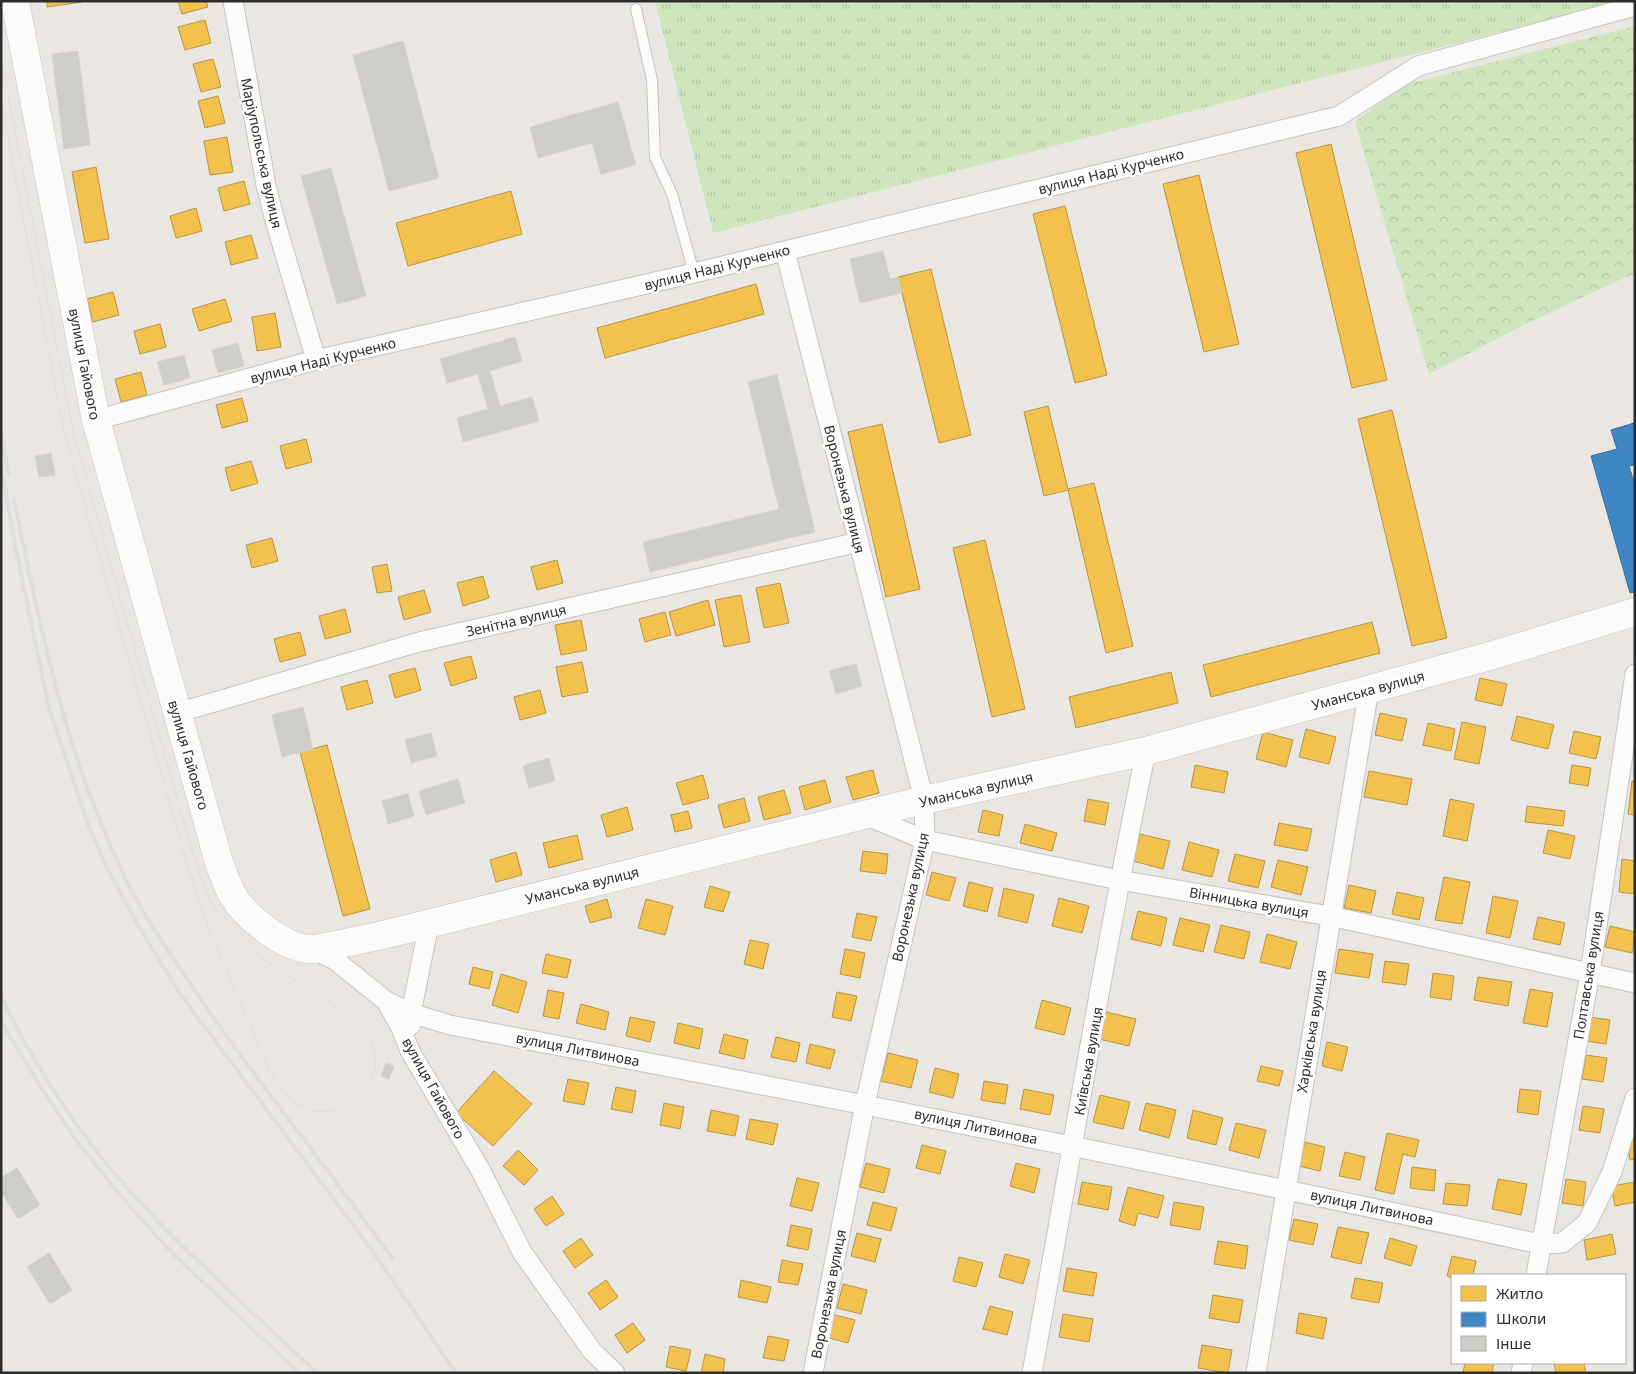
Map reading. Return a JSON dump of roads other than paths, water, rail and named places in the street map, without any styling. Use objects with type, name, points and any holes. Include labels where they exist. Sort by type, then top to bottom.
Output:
[{"type":"street","name":"вулиця Гайового","points":[[15,1],[96,420],[226,882],[233,896],[259,923],[284,941],[297,947],[312,949],[335,960],[386,1001],[401,1028],[410,1051],[481,1171],[522,1252],[592,1351],[615,1373]]},
{"type":"street","name":"Маріупольська вулиця","points":[[233,1],[266,184],[316,360]]},
{"type":"street","name":"вулиця Наді Курченко","points":[[96,420],[316,360],[694,273],[1339,116],[1418,66],[1635,6]]},
{"type":"street","name":"Воронезька вулиця","points":[[784,251],[924,800],[925,840],[865,1104],[813,1373]]},
{"type":"street","name":"Зенітна вулиця","points":[[177,713],[419,642],[859,542]]},
{"type":"street","name":"Уманська вулиця","points":[[312,949],[429,924],[924,800],[1146,751],[1490,656],[1635,612]]},
{"type":"street","name":"Полтавська вулиця","points":[[1536,1274],[1590,973],[1635,674]]},
{"type":"street","name":"Харківська вулиця","points":[[1256,1373],[1285,1188],[1369,689]]},
{"type":"street","name":"Київська вулиця","points":[[1032,1373],[1074,1146],[1119,880],[1146,751]]},
{"type":"street","name":"Вінницька вулиця","points":[[865,815],[925,840],[1119,880],[1330,916],[1635,983]]},
{"type":"street","points":[[410,1051],[411,1013],[429,924]]},
{"type":"street","name":"вулиця Литвинова","points":[[386,1001],[411,1013],[450,1025],[865,1104],[1285,1188],[1540,1244],[1562,1243],[1588,1223],[1612,1172],[1635,1098]]},
{"type":"lane","points":[[636,9],[652,80],[655,157],[672,194],[694,273]]},
{"type":"tram line","points":[[1,58],[73,431],[200,875],[222,920],[250,949],[332,1004],[360,1028],[369,1040],[375,1053],[376,1066],[372,1078],[357,1098],[334,1110],[321,1112],[309,1110],[294,1102],[282,1090],[265,1060],[210,932],[182,846],[64,432],[1,102]]},
{"type":"railway","points":[[1,435],[9,475]]},
{"type":"railway","points":[[1,466],[15,545],[49,709],[89,827],[106,866],[139,927],[180,994],[371,1249],[456,1373]]},
{"type":"railway","points":[[14,499],[34,598],[72,744],[107,838],[128,884],[142,910],[209,1012],[393,1259]]},
{"type":"railway","points":[[1,997],[51,1086],[69,1114],[110,1168],[175,1238],[317,1373]]},
{"type":"railway","points":[[1,1022],[77,1141],[120,1195],[168,1249],[299,1373]]}]
